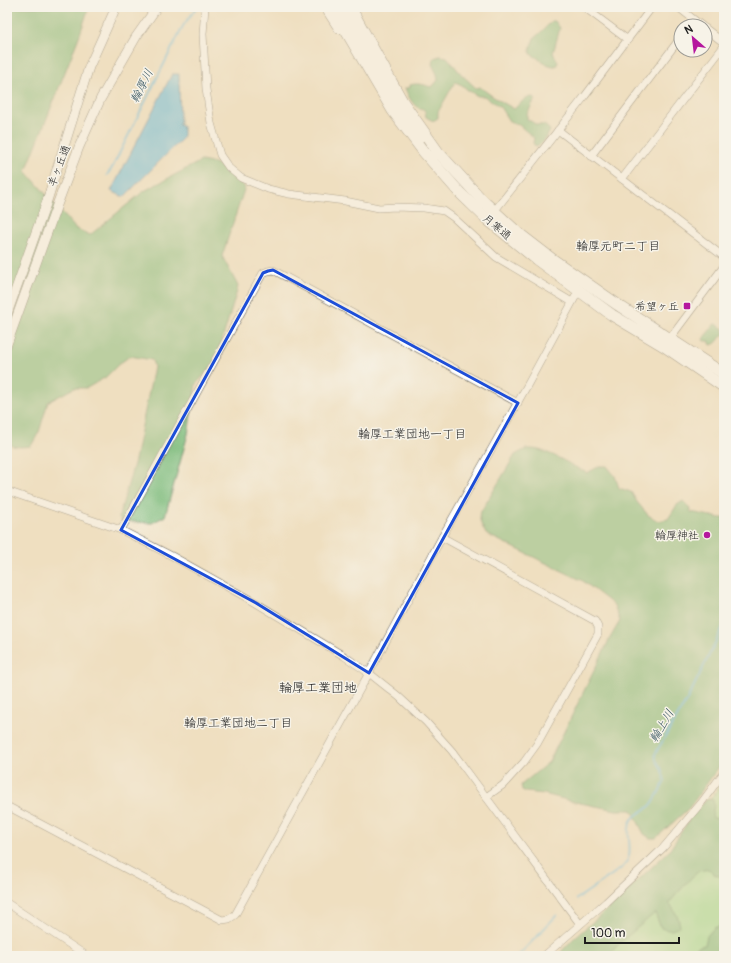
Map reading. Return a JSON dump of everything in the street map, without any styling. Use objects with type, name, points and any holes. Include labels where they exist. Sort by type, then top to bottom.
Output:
[{"type":"highway","name":"月寒通","points":[[332,7],[392,108],[423,151],[459,192],[602,294],[667,342],[724,387]]},
{"type":"highway","name":"月寒通","points":[[350,7],[402,101],[438,152],[482,200],[491,216],[536,259],[612,315],[667,342],[724,374]]},
{"type":"main road","name":"羊ヶ丘通","points":[[7,314],[46,204],[88,68],[116,7]]},
{"type":"main road","name":"羊ヶ丘通","points":[[7,344],[79,147],[101,98],[136,37],[157,7]]},
{"type":"main road","points":[[325,7],[368,76],[392,108]]},
{"type":"main road","points":[[341,7],[389,90],[412,125],[435,156],[491,216]]},
{"type":"street","points":[[204,7],[203,42],[206,89],[211,123],[220,155],[229,168],[241,178],[268,189],[289,194],[345,201],[379,208],[424,208],[444,211],[454,218],[496,257],[572,302]]},
{"type":"street","points":[[584,7],[628,40]]},
{"type":"street","points":[[491,216],[652,7]]},
{"type":"street","points":[[678,7],[692,18]]},
{"type":"street","points":[[713,34],[724,43]]},
{"type":"street","points":[[622,179],[724,46]]},
{"type":"street","points":[[591,156],[673,48]]},
{"type":"street","points":[[558,130],[724,257]]},
{"type":"street","points":[[667,342],[724,266]]},
{"type":"street","points":[[121,530],[263,273],[268,271],[273,270],[518,403]]},
{"type":"street","points":[[7,806],[222,920],[229,919],[235,914],[369,673],[442,537],[518,403],[578,290]]},
{"type":"street","points":[[7,491],[121,530],[172,556],[256,603],[344,656],[369,673],[398,696],[426,722],[452,751],[580,924]]},
{"type":"street","points":[[442,537],[595,621],[598,627],[598,634],[537,744],[524,762],[503,785],[486,797]]},
{"type":"street","points":[[544,956],[606,902],[663,848],[702,802],[724,772]]},
{"type":"street","points":[[7,903],[87,956]]},
{"type":"highlighted area","points":[[273,270],[518,403],[369,673],[256,603],[121,530],[263,273],[268,271]]},
{"type":"green space","points":[[7,7],[89,7],[80,34],[26,171],[75,228],[90,235],[144,191],[201,161],[217,164],[245,187],[222,256],[238,286],[237,291],[215,363],[196,384],[188,434],[165,516],[152,523],[121,521],[119,517],[135,460],[154,367],[152,360],[130,356],[119,364],[106,377],[87,388],[74,388],[48,402],[39,432],[31,446],[16,447],[7,444]]},
{"type":"green space","points":[[552,21],[555,21],[560,28],[553,53],[558,62],[556,66],[547,64],[532,55],[530,51],[534,38]]},
{"type":"green space","points":[[440,56],[447,57],[462,75],[476,88],[480,87],[514,109],[526,98],[533,97],[535,99],[527,114],[527,119],[537,125],[544,125],[550,130],[548,135],[536,147],[533,143],[534,138],[519,125],[509,121],[500,107],[484,96],[478,96],[455,82],[438,112],[438,118],[433,121],[426,117],[425,111],[414,104],[405,88],[410,88],[410,85],[415,84],[430,87],[434,85],[438,80],[432,64],[434,58]]},
{"type":"green space","points":[[715,324],[724,329],[724,334],[711,345],[709,341],[703,340]]},
{"type":"green space","points":[[526,449],[536,449],[545,452],[587,473],[600,466],[607,466],[615,476],[619,488],[631,492],[648,515],[658,521],[668,519],[677,505],[683,501],[691,512],[724,518],[724,760],[689,808],[656,838],[650,838],[644,834],[632,810],[616,810],[522,790],[521,785],[549,762],[610,638],[620,621],[614,605],[583,581],[486,534],[481,524],[479,515],[515,455]]},
{"type":"green space","points":[[724,780],[724,956],[561,956],[671,854]]},
{"type":"green space","points":[[707,799],[713,800],[714,805],[712,817],[723,821],[724,820],[724,875],[721,877],[714,874],[709,869],[699,871],[669,903],[676,914],[680,926],[671,930],[661,928],[655,913],[624,939],[608,956],[557,956],[574,938],[602,914],[669,851],[691,817]]},
{"type":"green space","points":[[724,918],[724,956],[690,956],[696,948],[705,945],[707,936],[714,928],[720,926]]},
{"type":"water","points":[[172,74],[179,74],[180,126],[183,126],[183,138],[124,197],[111,191]]},
{"type":"waterway","name":"輪厚川","points":[[107,175],[112,168],[183,26],[197,7]]},
{"type":"waterway","name":"輪上川","points":[[577,899],[623,867],[627,862],[630,851],[630,823],[636,815],[651,805],[665,781],[655,754],[687,700],[724,625]]},
{"type":"waterway","name":"輪上川","points":[[518,956],[557,915]]},
{"type":"place","name":"希望ヶ丘","points":[[687,306]]},
{"type":"place","name":"輪厚神社","points":[[707,535]]},
{"type":"district","name":"輪厚元町二丁目","points":[[618,246]]},
{"type":"district","name":"輪厚工業団地一丁目","points":[[412,434]]},
{"type":"district","name":"輪厚工業団地","points":[[318,688]]},
{"type":"district","name":"輪厚工業団地二丁目","points":[[238,723]]}]
